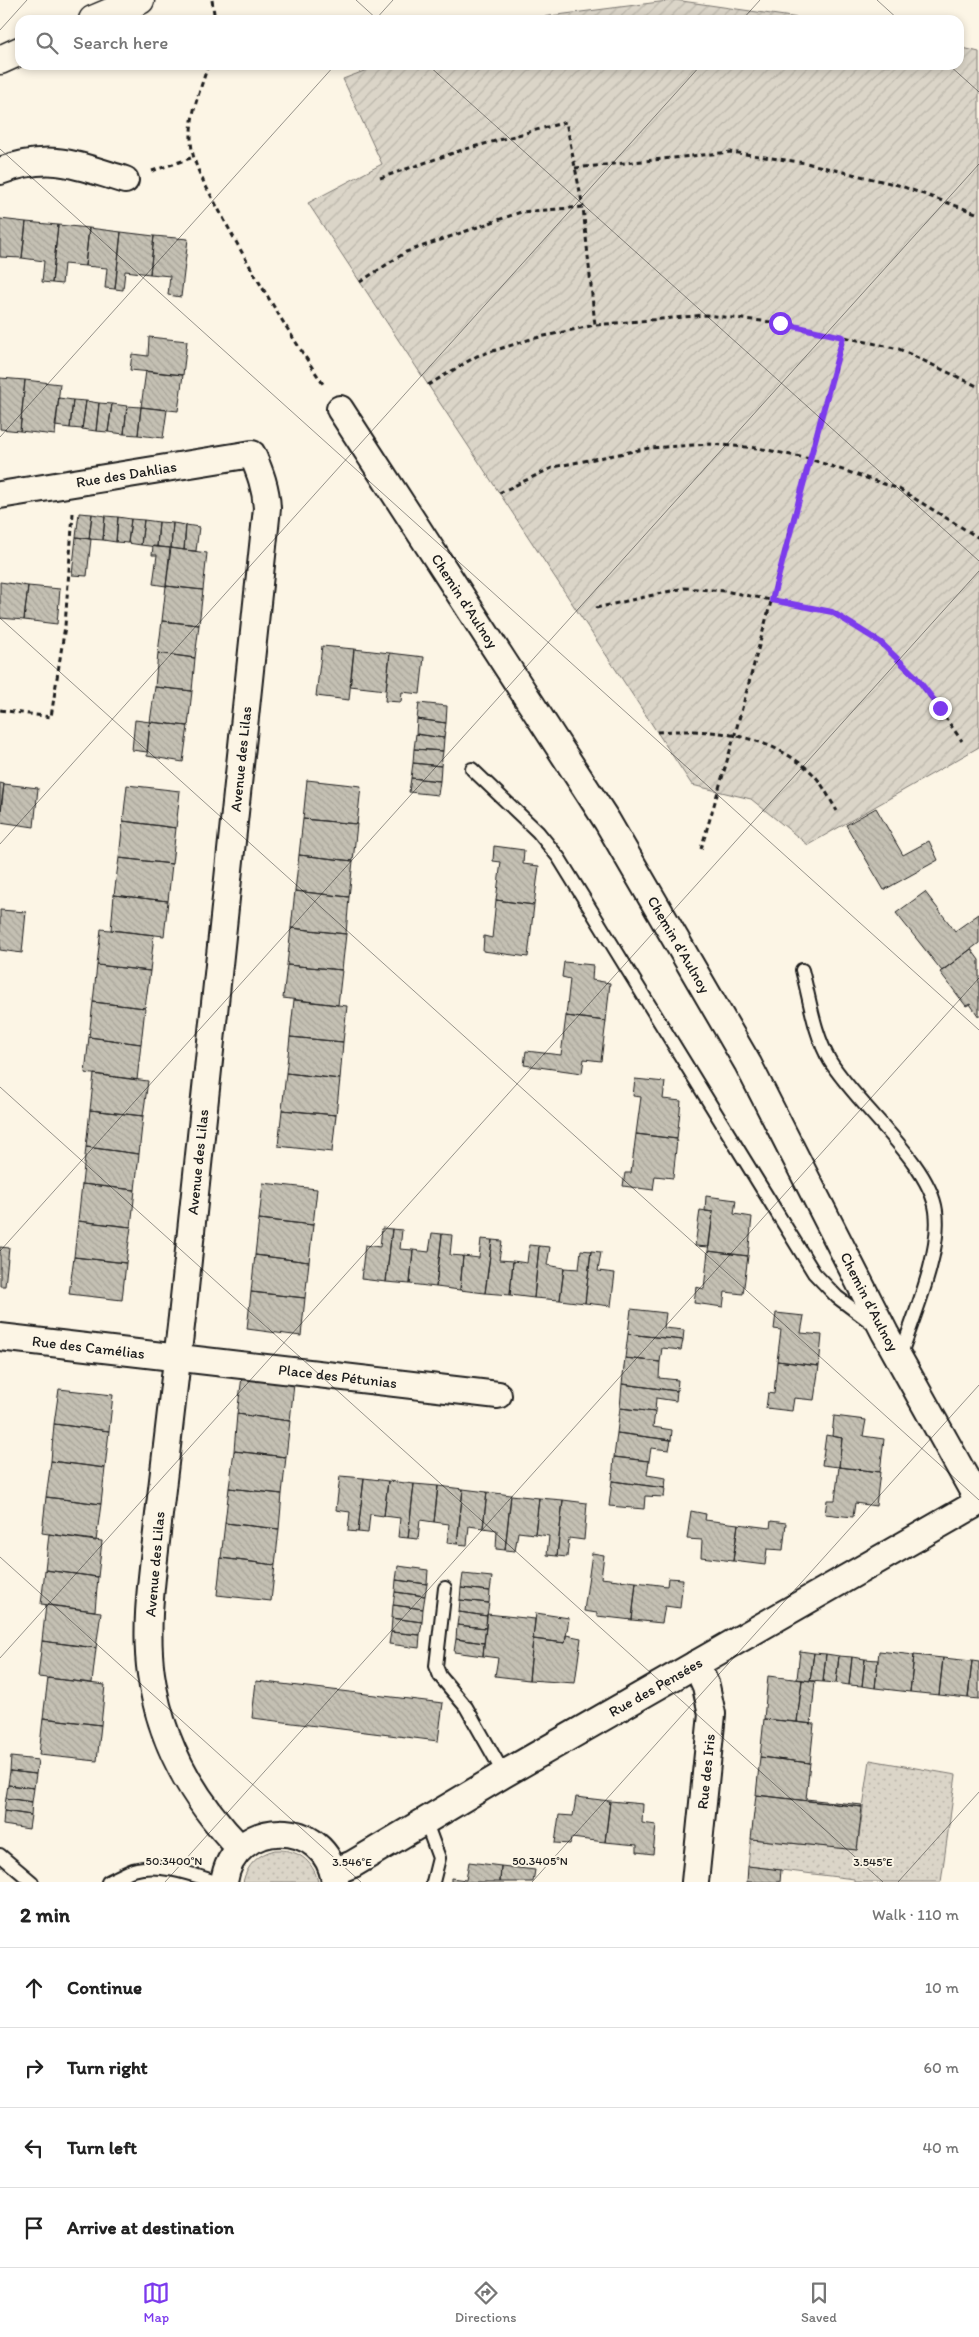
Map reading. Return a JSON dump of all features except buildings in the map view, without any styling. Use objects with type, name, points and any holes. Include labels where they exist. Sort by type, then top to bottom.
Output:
[{"type":"highway","points":[[104,15],[139,0]]},
{"type":"highway","points":[[0,60],[15,54]]},
{"type":"street","points":[[0,171],[38,160],[55,161],[125,180]]},
{"type":"street","name":"Chemin d'Aulnoy","points":[[340,409],[607,821],[748,1064],[899,1359],[979,1502]]},
{"type":"street","name":"Rue des Dahlias","points":[[0,495],[252,454]]},
{"type":"street","name":"Avenue des Lilas","points":[[240,1848],[221,1827],[179,1767],[163,1728],[150,1670],[149,1628],[151,1590],[267,508],[264,482],[252,454]]},
{"type":"street","name":"Rue des Camélias","points":[[0,1337],[177,1357]]},
{"type":"street","name":"Place des Pétunias","points":[[177,1357],[498,1395]]},
{"type":"street","name":"Rue des Pensées","points":[[334,1877],[352,1864],[504,1774],[979,1502]]},
{"type":"street","name":"Rue des Iris","points":[[695,1882],[712,1714],[706,1686],[696,1664]]},
{"type":"street","points":[[224,1882],[231,1860],[240,1848],[254,1838],[276,1832],[293,1834],[309,1840],[326,1856],[334,1877]]},
{"type":"lane","points":[[472,769],[538,832],[559,858],[814,1274],[837,1297],[886,1333]]},
{"type":"lane","points":[[802,970],[818,1032],[831,1062],[918,1169],[934,1199],[937,1212],[935,1244],[899,1359]]},
{"type":"lane","points":[[445,1588],[436,1666],[440,1676],[466,1707],[504,1774]]},
{"type":"lane","points":[[426,1820],[439,1858],[433,1882]]},
{"type":"lane","points":[[0,1855],[32,1882]]},
{"type":"lane","points":[[108,1882],[134,1870],[145,1868],[178,1871],[216,1882]]},
{"type":"path","points":[[212,0],[214,15]]},
{"type":"path","points":[[206,70],[194,107],[191,139],[200,175],[272,306],[340,409]]},
{"type":"path","points":[[380,178],[462,150],[566,122],[584,208],[595,325]]},
{"type":"path","points":[[576,168],[731,152],[806,163],[898,185],[979,214]]},
{"type":"path","points":[[125,180],[194,157]]},
{"type":"path","points":[[360,282],[406,252],[521,212],[584,208]]},
{"type":"path","points":[[428,386],[477,356],[531,339],[595,325],[706,315],[780,323],[899,349],[979,387]]},
{"type":"path","points":[[701,849],[735,734],[843,337]]},
{"type":"path","points":[[499,493],[554,467],[649,448],[710,444],[758,448],[810,459],[899,489],[979,538]]},
{"type":"path","points":[[0,710],[51,717],[65,626],[75,483]]},
{"type":"path","points":[[596,608],[684,588],[724,591],[832,612],[880,642],[916,677],[962,741]]},
{"type":"path","points":[[657,732],[705,731],[735,734],[774,747],[813,773],[837,811]]},
{"type":"shaded area","points":[[675,0],[778,15],[557,15]]},
{"type":"shaded area","points":[[964,48],[979,52],[979,747],[808,845],[751,799],[692,785],[308,203],[382,164],[343,79],[367,70],[964,70]]},
{"type":"shaded area","points":[[870,1760],[956,1775],[941,1882],[854,1882],[854,1879],[748,1866],[751,1839],[857,1850]]},
{"type":"shaded area","points":[[275,1850],[290,1851],[303,1857],[316,1874],[318,1882],[243,1882],[250,1865],[258,1857]]},
{"type":"route","points":[[780,323],[843,337],[772,600],[832,612],[880,642],[916,677],[940,708]]}]
